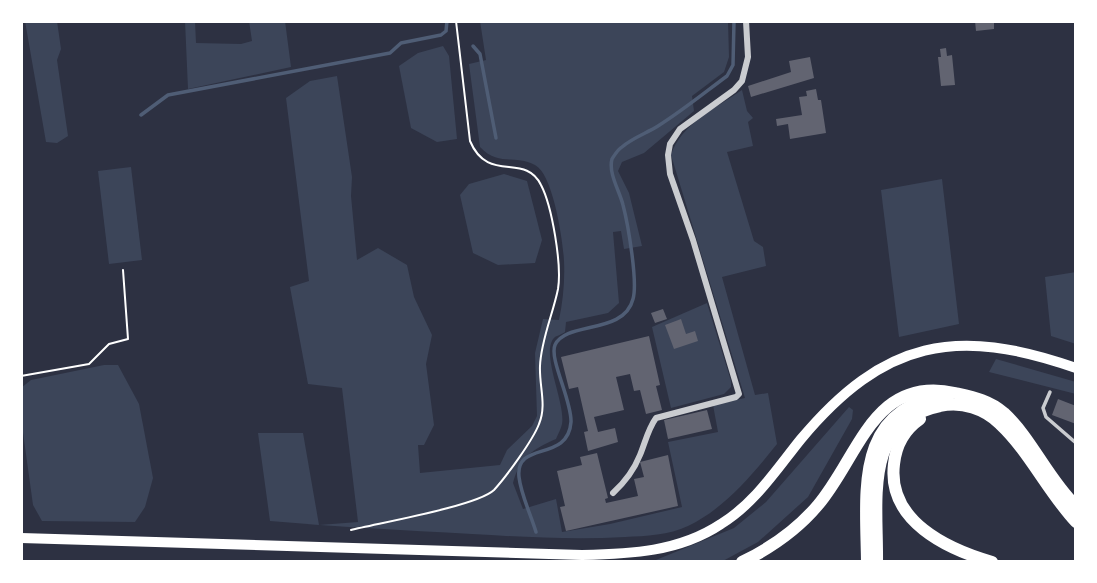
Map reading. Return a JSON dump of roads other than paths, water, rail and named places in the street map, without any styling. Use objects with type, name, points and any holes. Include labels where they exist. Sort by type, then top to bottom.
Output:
[{"type":"highway","points":[[742,562],[768,548],[803,522],[829,490],[874,420],[891,403],[923,390],[934,389],[984,400],[1004,413],[1076,506]]},
{"type":"highway","points":[[877,562],[867,470],[871,452],[880,434],[896,416],[918,402],[958,393]]},
{"type":"highway","points":[[946,404],[915,423],[901,439],[896,450],[893,474],[898,496],[911,519],[937,540],[992,562]]},
{"type":"highway","points":[[867,562],[880,456],[889,437],[917,413],[946,404],[971,407],[1000,424],[1076,522]]},
{"type":"main road","points":[[21,538],[582,555],[642,552],[701,535],[736,514],[753,499],[800,440],[838,400],[869,374],[904,356],[942,348],[989,346],[1031,354],[1076,368]]},
{"type":"street","points":[[613,493],[631,473],[650,425],[656,418],[739,394],[693,240],[670,174],[668,155],[670,144],[680,129],[734,90],[742,81],[748,57],[746,21]]},
{"type":"lane","points":[[1050,392],[1043,408],[1046,417],[1076,443]]},
{"type":"waterway","points":[[141,115],[168,95],[390,53],[401,43],[441,35],[446,31],[447,21]]},
{"type":"waterway","points":[[536,532],[520,484],[520,466],[533,454],[561,443],[568,435],[571,422],[555,360],[555,345],[571,333],[619,318],[628,310],[633,299],[630,239],[613,176],[612,159],[619,149],[654,129],[727,76],[733,65],[734,21]]},
{"type":"waterway","points":[[473,46],[480,54],[496,138]]}]
